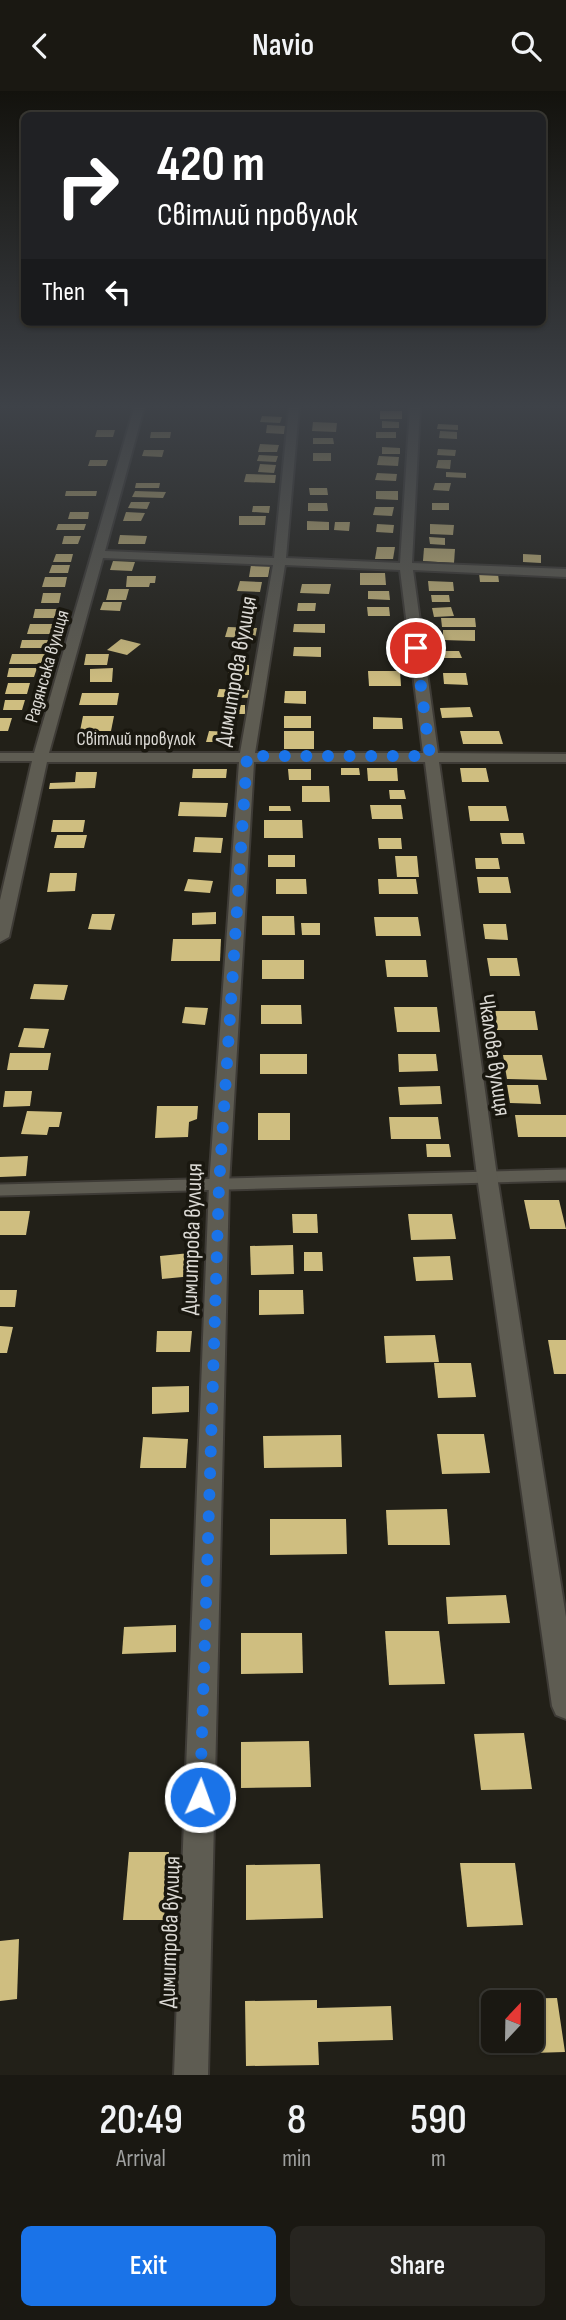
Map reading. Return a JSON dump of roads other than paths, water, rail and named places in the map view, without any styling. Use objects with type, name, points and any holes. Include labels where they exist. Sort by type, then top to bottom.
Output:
[{"type":"street","name":"Радянська вулиця","points":[[0,937],[8,861],[113,501]]},
{"type":"street","name":"Димитрова вулиця","points":[[191,2075],[219,1185],[247,756],[280,561],[286,501]]},
{"type":"street","name":"Чкалова вулиця","points":[[410,501],[406,566],[430,756],[487,1176],[566,1706]]},
{"type":"street","points":[[98,554],[566,573]]},
{"type":"street","name":"Світлий провулок","points":[[0,757],[566,758]]},
{"type":"lane","points":[[0,1189],[566,1175]]}]
